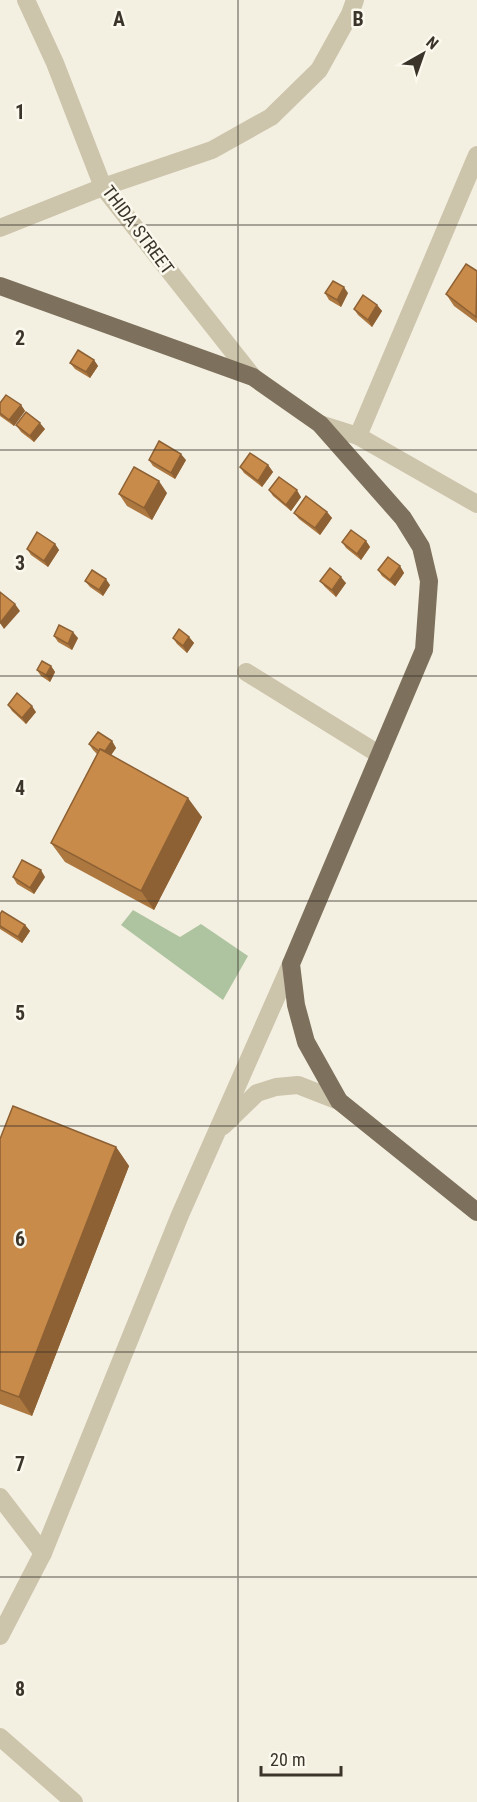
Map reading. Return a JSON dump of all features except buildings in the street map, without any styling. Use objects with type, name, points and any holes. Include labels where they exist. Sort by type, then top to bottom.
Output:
[{"type":"main road","points":[[0,286],[253,377],[320,424],[403,518],[421,547],[429,581],[424,650],[291,964],[296,1005],[306,1042],[339,1101],[477,1212]]},
{"type":"street","name":"THIDA STREET","points":[[26,0],[56,63],[103,187],[253,377]]},
{"type":"street","points":[[0,228],[103,187],[212,150],[270,117],[319,70],[350,14],[355,0]]},
{"type":"street","points":[[358,436],[477,155]]},
{"type":"street","points":[[320,424],[358,436],[477,504]]},
{"type":"street","points":[[246,672],[380,755]]},
{"type":"street","points":[[0,1636],[43,1553],[180,1215],[291,964]]},
{"type":"street","points":[[217,1132],[257,1093],[276,1087],[298,1085],[339,1101]]},
{"type":"street","points":[[0,1497],[43,1553]]},
{"type":"street","points":[[0,1737],[74,1802]]},
{"type":"green space","points":[[133,910],[180,937],[201,924],[248,956],[223,1000],[121,925]]}]
